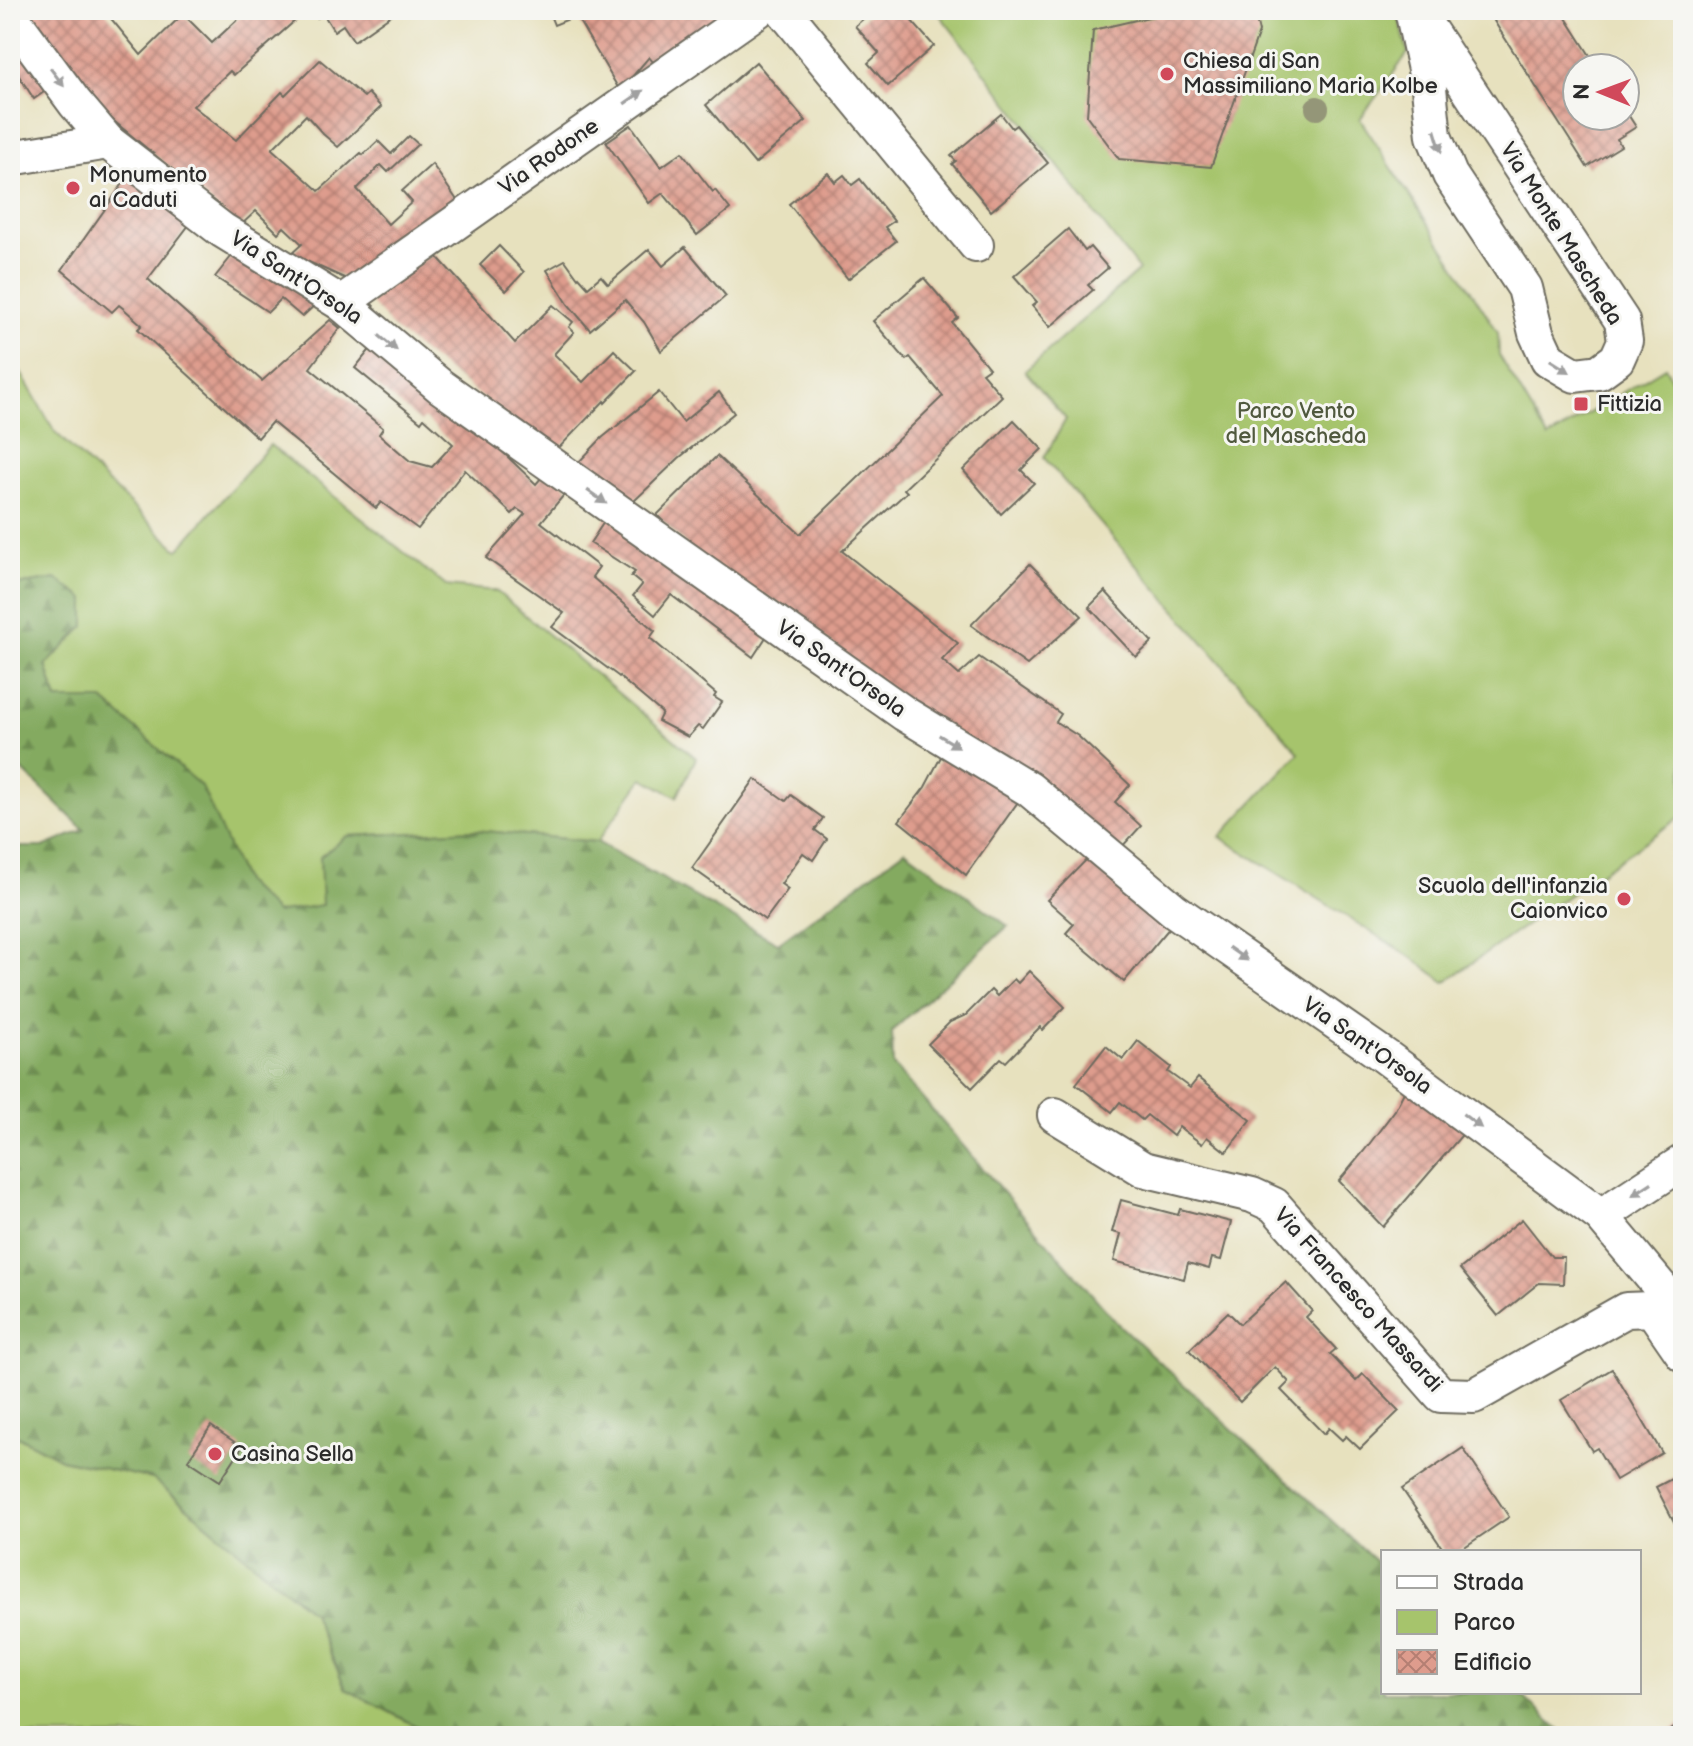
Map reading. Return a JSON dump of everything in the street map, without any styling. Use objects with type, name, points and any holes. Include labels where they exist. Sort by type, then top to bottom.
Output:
[{"type":"street","name":"Via Rodone","points":[[341,303],[758,10]]},
{"type":"street","points":[[783,10],[976,245]]},
{"type":"street","name":"Via Monte Mascheda","points":[[1414,10],[1622,321],[1625,341],[1617,359],[1599,372],[1575,375],[1548,359],[1536,333],[1525,288],[1450,175],[1434,136],[1429,88],[1414,10]]},
{"type":"street","name":"Via Sant'Orsola","points":[[10,15],[108,142],[222,230],[341,303],[440,386],[905,714],[1029,789],[1174,910],[1386,1057],[1601,1216],[1683,1314]]},
{"type":"street","points":[[10,155],[17,157],[108,142]]},
{"type":"street","name":"Via Francesco Massardi","points":[[1055,1115],[1143,1169],[1252,1195],[1274,1205],[1441,1395],[1474,1396],[1626,1310],[1652,1309],[1683,1354]]},
{"type":"street","points":[[1601,1216],[1683,1162]]},
{"type":"green space","name":"Parco Vento del Mascheda","points":[[936,10],[1397,10],[1408,53],[1360,119],[1498,332],[1499,355],[1548,438],[1665,367],[1683,400],[1683,815],[1445,982],[1411,957],[1220,837],[1299,753],[1044,458],[1066,419],[1025,371],[1139,270]]},
{"type":"green space","points":[[10,354],[55,432],[178,550],[270,445],[446,586],[496,591],[696,758],[677,797],[643,778],[597,842],[475,830],[347,836],[320,857],[323,905],[276,913],[244,882],[201,787],[103,700],[57,700],[46,665],[85,626],[56,579],[10,586]]},
{"type":"green space","points":[[56,579],[85,599],[85,626],[46,665],[57,700],[103,700],[202,787],[244,882],[276,913],[322,905],[320,857],[347,836],[475,830],[597,842],[778,943],[905,850],[1008,926],[892,1031],[893,1065],[1117,1323],[1381,1566],[1381,1694],[1520,1694],[1566,1736],[435,1736],[346,1689],[312,1612],[153,1479],[61,1459],[10,1432],[10,847],[43,847],[84,830],[10,758],[10,586]]},
{"type":"green space","points":[[10,1432],[61,1459],[153,1479],[312,1612],[346,1689],[435,1736],[10,1736]]},
{"type":"building","points":[[26,10],[104,10],[141,55],[183,14],[212,43],[248,10],[292,10],[298,18],[234,75],[230,71],[193,106],[236,140],[282,92],[285,95],[320,60],[364,97],[368,93],[381,107],[338,147],[306,115],[272,149],[319,191],[378,141],[391,154],[409,136],[418,144],[388,172],[381,165],[357,189],[388,224],[412,202],[402,191],[432,164],[461,206],[351,281],[291,254],[302,244],[284,227],[278,233],[256,211],[239,227],[103,112]]},
{"type":"building","points":[[310,10],[398,10],[354,41],[343,25],[334,31],[324,15],[317,18]]},
{"type":"building","points":[[548,10],[732,10],[653,62],[649,57],[620,91],[576,16],[554,25]]},
{"type":"building","points":[[873,10],[902,10],[934,46],[888,86],[868,63],[879,53],[855,26]]},
{"type":"building","name":"Chiesa di San Massimiliano Maria Kolbe","points":[[1179,10],[1254,10],[1259,32],[1211,167],[1119,159],[1087,116],[1093,30]]},
{"type":"building","points":[[1510,10],[1561,10],[1588,52],[1561,52],[1561,126],[1494,21]]},
{"type":"building","points":[[10,36],[51,87],[34,99],[10,62]]},
{"type":"building","points":[[756,62],[806,121],[755,164],[706,105]]},
{"type":"building","points":[[1001,114],[1012,128],[1016,125],[1048,163],[991,211],[952,164],[956,161],[951,156]]},
{"type":"building","points":[[631,125],[661,167],[682,152],[730,209],[697,235],[663,193],[649,203],[606,142]]},
{"type":"building","points":[[1565,132],[1628,132],[1617,139],[1621,146],[1587,167]]},
{"type":"building","points":[[828,173],[835,182],[844,175],[852,185],[860,179],[894,221],[885,227],[896,241],[848,279],[789,204]]},
{"type":"building","points":[[127,178],[192,221],[148,279],[262,381],[330,320],[340,328],[310,368],[383,428],[379,434],[410,461],[432,467],[453,444],[424,418],[421,422],[355,368],[376,342],[536,484],[548,470],[569,489],[541,522],[599,567],[592,577],[655,631],[650,638],[716,694],[714,697],[722,702],[703,729],[698,726],[688,737],[658,721],[662,713],[552,627],[564,613],[486,558],[525,514],[517,509],[512,514],[465,470],[418,529],[381,502],[376,508],[272,422],[258,438],[138,329],[142,325],[124,309],[119,305],[112,312],[62,270]]},
{"type":"building","points":[[1068,229],[1085,251],[1090,247],[1108,268],[1088,285],[1093,290],[1050,327],[1032,306],[1037,302],[1014,276]]},
{"type":"building","points":[[499,246],[524,272],[506,291],[480,265]]},
{"type":"building","points":[[239,247],[317,303],[302,317],[281,299],[268,312],[215,277]]},
{"type":"building","points":[[685,247],[726,296],[661,351],[644,322],[625,300],[590,330],[568,304],[547,270],[565,260],[588,287],[601,276],[608,284],[649,249],[663,266]]},
{"type":"building","points":[[434,253],[515,343],[553,305],[573,322],[569,327],[574,332],[554,354],[583,382],[614,350],[636,371],[554,453],[395,330],[371,303],[390,282]]},
{"type":"building","points":[[924,278],[958,318],[952,323],[989,368],[982,373],[1002,396],[904,489],[907,492],[842,551],[958,643],[942,660],[959,675],[979,657],[1061,714],[1056,722],[1078,736],[1130,785],[1115,802],[1141,826],[1120,849],[883,685],[786,608],[690,549],[657,515],[717,456],[800,534],[943,396],[910,357],[906,360],[873,321]]},
{"type":"building","points":[[659,392],[683,422],[719,392],[734,413],[679,458],[632,503],[574,467],[602,438]]},
{"type":"building","points":[[1014,420],[1042,449],[1021,470],[1034,483],[1001,514],[963,470]]},
{"type":"building","points":[[608,516],[770,631],[753,657],[671,595],[655,615],[633,596],[642,585],[631,576],[635,572],[590,543]]},
{"type":"building","points":[[1030,564],[1082,616],[1027,665],[971,625]]},
{"type":"building","points":[[1105,591],[1152,642],[1136,657],[1089,607]]},
{"type":"building","points":[[943,753],[1020,799],[966,875],[899,821],[925,787]]},
{"type":"building","points":[[755,779],[786,801],[791,795],[823,818],[815,830],[827,839],[813,860],[803,853],[781,884],[788,889],[765,920],[692,868]]},
{"type":"building","points":[[1089,857],[1171,926],[1124,982],[1066,933],[1074,924],[1047,900]]},
{"type":"building","points":[[1029,971],[1065,1007],[1043,1030],[1040,1027],[1006,1062],[1001,1058],[972,1088],[928,1044],[950,1022],[966,1015],[991,990],[997,996],[1014,979],[1018,983]]},
{"type":"building","points":[[1138,1041],[1171,1067],[1168,1072],[1190,1088],[1198,1078],[1251,1120],[1226,1152],[1207,1137],[1202,1144],[1179,1127],[1173,1136],[1147,1115],[1142,1120],[1120,1102],[1112,1112],[1076,1084],[1106,1046],[1123,1060]]},
{"type":"building","points":[[1406,1088],[1467,1129],[1383,1227],[1339,1181],[1395,1110]]},
{"type":"building","points":[[1121,1200],[1178,1215],[1180,1209],[1231,1222],[1221,1260],[1212,1258],[1209,1269],[1188,1263],[1184,1279],[1114,1261],[1121,1234],[1112,1232]]},
{"type":"building","points":[[1522,1219],[1552,1257],[1564,1257],[1563,1284],[1539,1283],[1498,1316],[1460,1269]]},
{"type":"building","points":[[1286,1282],[1312,1311],[1306,1317],[1336,1349],[1330,1354],[1356,1381],[1363,1374],[1399,1411],[1360,1449],[1346,1436],[1342,1440],[1329,1428],[1324,1434],[1281,1390],[1289,1382],[1275,1367],[1240,1402],[1189,1350],[1228,1312],[1240,1324]]},
{"type":"building","points":[[1612,1369],[1662,1453],[1616,1480],[1597,1448],[1592,1451],[1561,1400]]},
{"type":"building","name":"Casina Sella","points":[[211,1426],[242,1447],[220,1481],[188,1460]]},
{"type":"building","points":[[1463,1448],[1509,1517],[1460,1550],[1444,1550],[1402,1489]]},
{"type":"building","points":[[1683,1473],[1683,1539],[1656,1487]]},
{"type":"building","points":[[1683,1723],[1683,1736],[1660,1736]]},
{"type":"place","name":"Chiesa di San Massimiliano Maria Kolbe","points":[[1167,74]]},
{"type":"place","name":"Monumento ai Caduti","points":[[73,188]]},
{"type":"place","name":"Fittizia","points":[[1581,404]]},
{"type":"place","name":"Scuola dell'infanzia Caionvico","points":[[1624,899]]},
{"type":"place","name":"Casina Sella","points":[[215,1454]]}]
